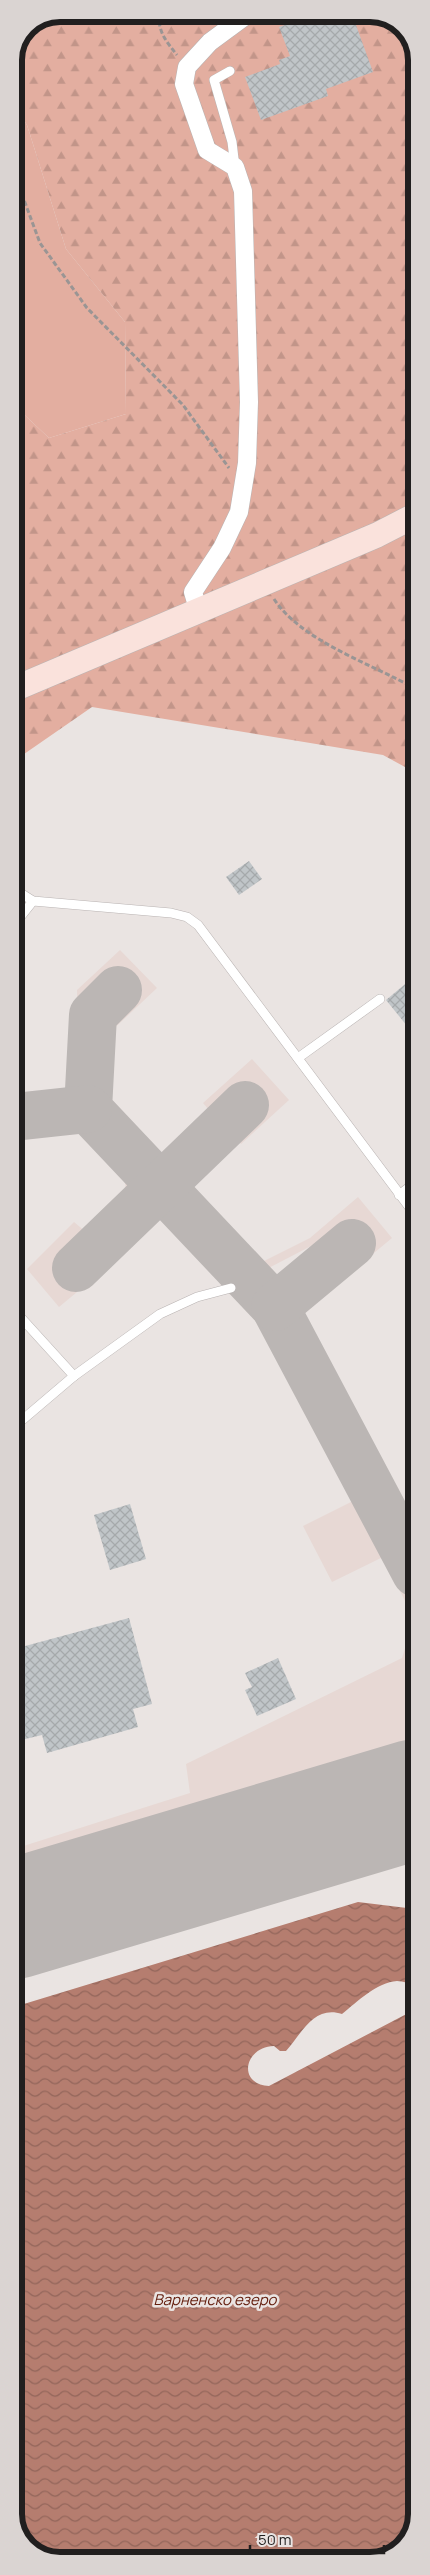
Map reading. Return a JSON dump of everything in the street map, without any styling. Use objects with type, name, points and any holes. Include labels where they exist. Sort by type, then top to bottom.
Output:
[{"type":"street","points":[[198,609],[193,592],[222,548],[240,512],[247,463],[248,372],[243,192],[235,167],[213,156],[203,143],[184,84],[187,67],[210,42],[236,23]]},
{"type":"street","points":[[22,684],[377,535],[407,520]]},
{"type":"lane","points":[[230,71],[214,80],[232,142],[235,167]]},
{"type":"lane","points":[[22,892],[33,902]]},
{"type":"lane","points":[[22,895],[33,902],[171,913],[187,917],[198,924],[407,1205]]},
{"type":"lane","points":[[22,915],[33,902]]},
{"type":"lane","points":[[298,1058],[380,999]]},
{"type":"lane","points":[[400,1195],[407,1189]]},
{"type":"lane","points":[[23,1420],[74,1376],[160,1314],[197,1297],[231,1288]]},
{"type":"lane","points":[[23,1319],[74,1376]]},
{"type":"path","points":[[159,22],[163,37],[187,67]]},
{"type":"path","points":[[22,195],[40,243],[81,300],[183,405],[243,487]]},
{"type":"path","points":[[263,582],[276,602],[306,630],[338,650],[407,685]]},
{"type":"shaded area","points":[[120,950],[157,988],[104,1038],[100,1098],[156,1152],[170,1156],[214,1116],[203,1103],[252,1059],[289,1100],[241,1144],[228,1131],[190,1168],[192,1200],[252,1267],[310,1238],[358,1197],[392,1238],[344,1278],[337,1269],[304,1297],[298,1321],[396,1509],[408,1504],[408,1606],[383,1557],[332,1582],[303,1526],[355,1500],[265,1323],[222,1278],[171,1218],[143,1217],[108,1251],[106,1268],[59,1307],[27,1269],[74,1222],[86,1232],[126,1192],[124,1171],[75,1123],[22,1126],[22,1102],[59,1101],[80,1081],[77,990]],"holes":[[[313,1245],[321,1251],[286,1281],[268,1281],[259,1273]]]},
{"type":"shaded area","points":[[408,1640],[408,1845],[23,1969],[23,1846],[190,1793],[186,1764],[402,1658]]},
{"type":"green space","points":[[53,23],[372,23],[384,25],[396,34],[404,44],[407,56],[407,768],[383,755],[92,707],[22,755],[22,413],[49,438],[126,414],[125,322],[66,249],[27,125],[22,118],[23,53],[25,46],[34,34],[46,25]]},
{"type":"green space","points":[[22,118],[27,125],[66,249],[125,322],[126,414],[49,438],[22,413]]},
{"type":"water","name":"Варненско езеро","points":[[358,1902],[408,1908],[408,1984],[399,1981],[390,1982],[368,1993],[342,2014],[332,2012],[316,2017],[309,2022],[286,2051],[280,2051],[274,2046],[264,2048],[256,2052],[248,2066],[252,2079],[259,2084],[269,2086],[408,2013],[408,2514],[402,2533],[392,2545],[374,2552],[58,2552],[46,2550],[30,2537],[26,2531],[23,2519],[23,2004]]},
{"type":"building","points":[[291,23],[355,23],[373,72],[326,89],[328,96],[261,120],[245,77],[280,64],[279,60],[290,56],[279,27]]},
{"type":"building","points":[[249,861],[262,879],[239,895],[226,877]]},
{"type":"building","points":[[407,982],[407,1026],[386,1000]]},
{"type":"building","points":[[130,1504],[146,1559],[110,1570],[94,1515]]},
{"type":"building","points":[[129,1618],[152,1704],[133,1709],[138,1727],[47,1753],[42,1735],[23,1740],[23,1647]]},
{"type":"building","points":[[278,1658],[296,1699],[257,1716],[245,1690],[252,1687],[245,1673]]},
{"type":"taxiway","points":[[118,990],[93,1015],[88,1109],[275,1307],[408,1557]]},
{"type":"taxiway","points":[[76,1268],[245,1105]]},
{"type":"taxiway","points":[[22,1116],[88,1109]]},
{"type":"taxiway","points":[[275,1307],[352,1243]]},
{"type":"runway","points":[[23,1916],[408,1801]]}]
